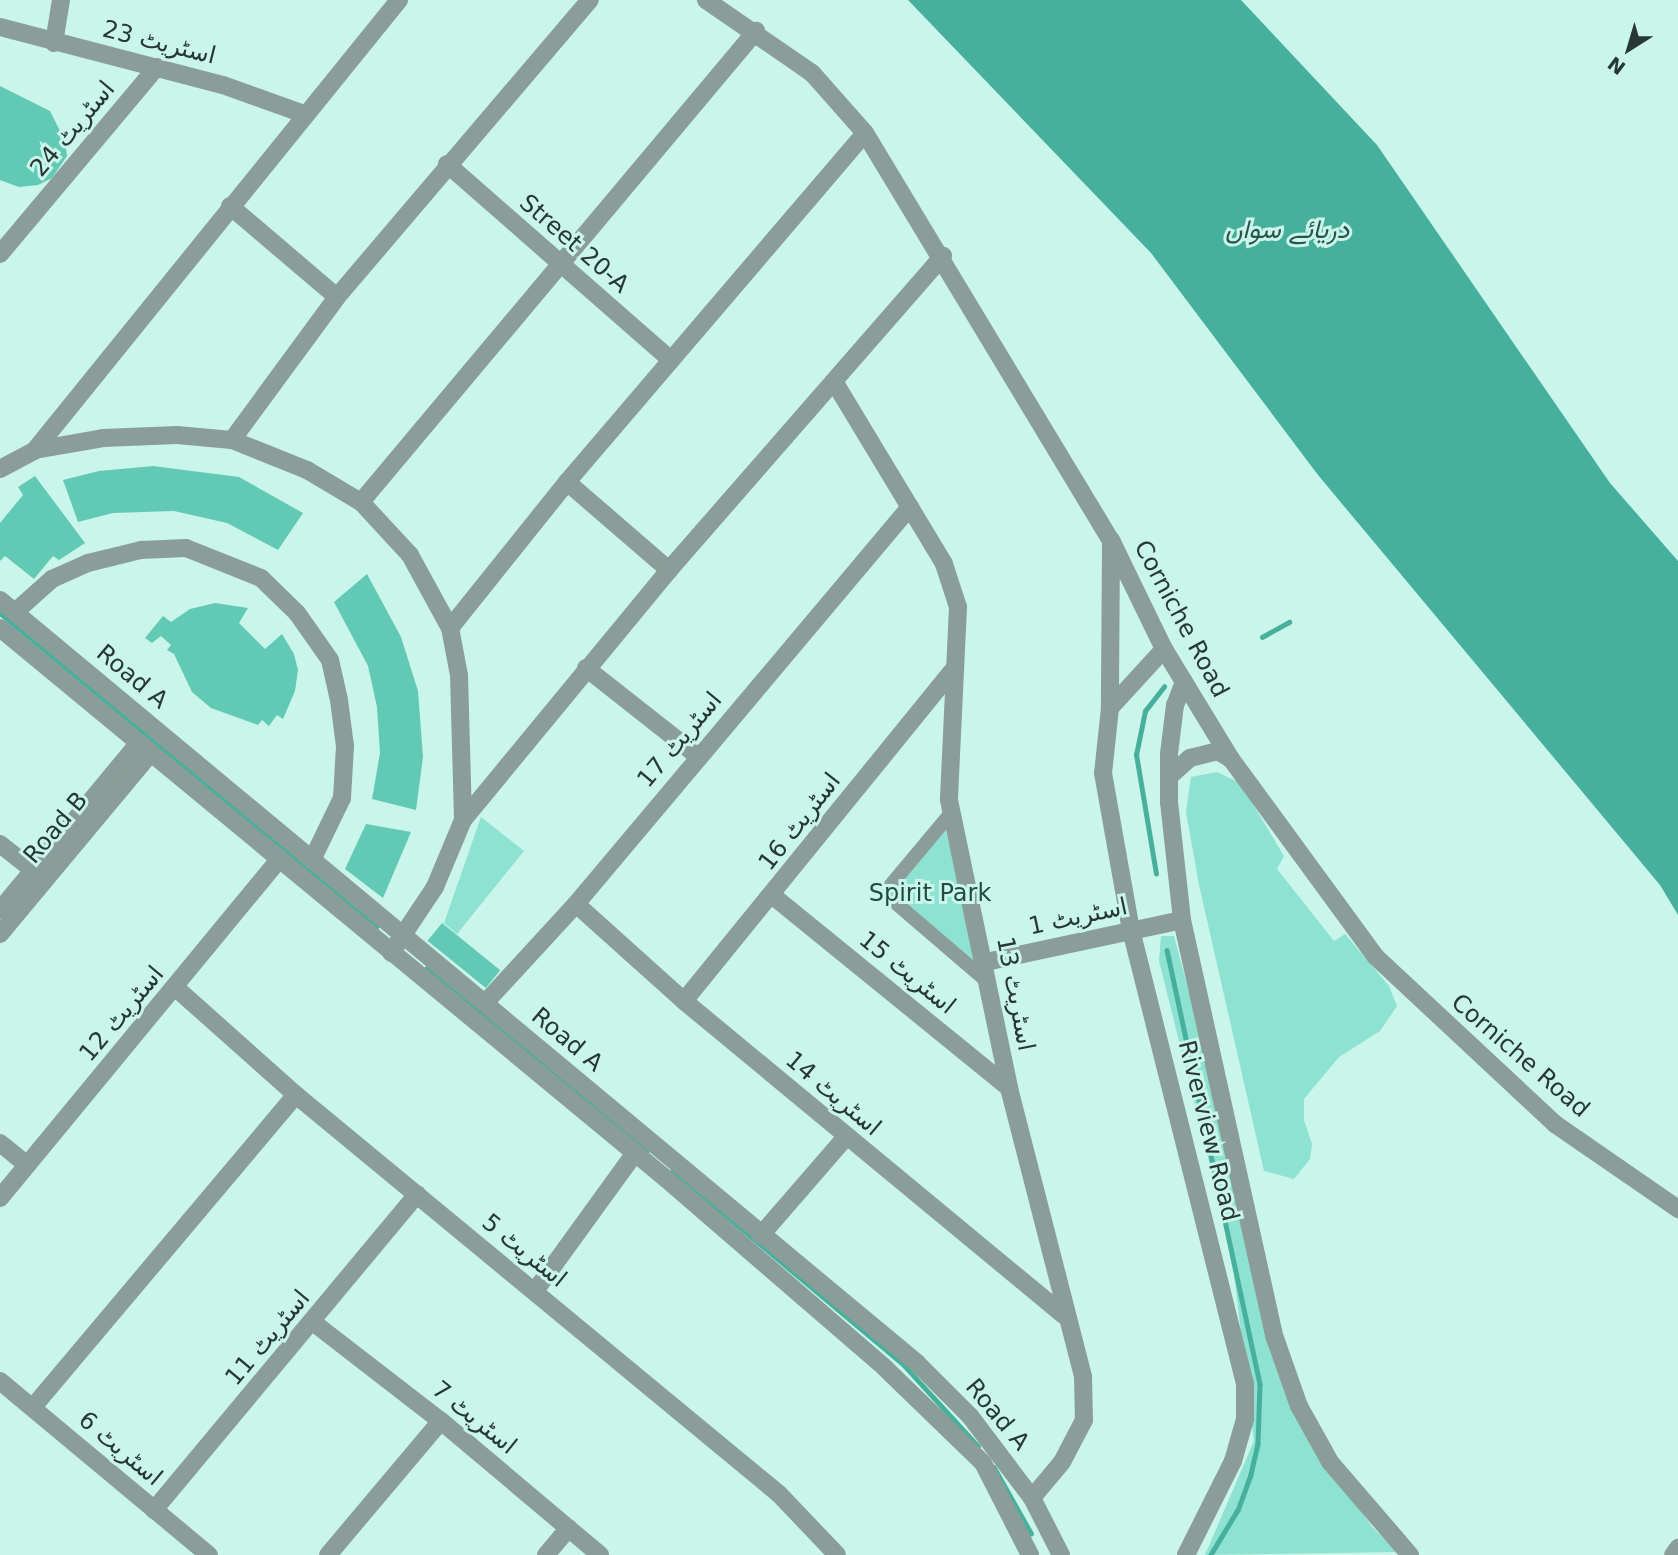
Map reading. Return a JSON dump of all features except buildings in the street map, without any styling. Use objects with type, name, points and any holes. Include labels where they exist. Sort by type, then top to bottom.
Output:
[{"type":"street","points":[[54,43],[61,0]]},
{"type":"street","points":[[35,450],[397,0]]},
{"type":"street","points":[[232,440],[337,297],[447,164],[590,0]]},
{"type":"street","name":"Corniche Road","points":[[706,0],[756,31],[812,73],[865,133],[943,256],[1111,540],[1164,649],[1231,759],[1376,957],[1555,1124],[1678,1209]]},
{"type":"street","name":"اسٹریٹ 23","points":[[0,27],[54,43],[157,67],[304,114]]},
{"type":"street","points":[[361,502],[557,264],[756,31]]},
{"type":"street","name":"اسٹریٹ 24","points":[[2,247],[157,67]]},
{"type":"street","points":[[450,628],[670,359],[865,133]]},
{"type":"street","name":"Street 20-A","points":[[447,164],[557,264],[670,359]]},
{"type":"street","points":[[230,206],[337,297]]},
{"type":"street","points":[[391,953],[401,934],[435,887],[463,821],[669,570],[835,383],[943,256]]},
{"type":"street","name":"اسٹریٹ 13","points":[[835,383],[944,564],[958,607],[952,671],[951,813],[986,962],[1009,1088],[1064,1315],[1083,1377],[1084,1420],[1062,1462],[1032,1498]]},
{"type":"street","points":[[0,468],[35,450],[103,438],[177,435],[232,440],[307,470],[361,502],[410,555],[450,628],[459,675],[463,821]]},
{"type":"street","points":[[567,482],[669,570]]},
{"type":"street","name":"اسٹریٹ 17","points":[[485,1003],[576,904],[698,755],[910,507]]},
{"type":"street","name":"Riverview Road","points":[[1111,540],[1110,708],[1103,773],[1131,930],[1245,1384],[1245,1419],[1233,1461],[1186,1555]]},
{"type":"street","points":[[15,612],[52,579],[88,563],[141,550],[186,548],[261,578],[297,613],[330,660],[339,699],[345,746],[342,798],[312,860]]},
{"type":"street","name":"Road A","points":[[0,600],[917,1363],[970,1416],[1032,1498],[1061,1555]]},
{"type":"street","name":"Road A","points":[[0,628],[634,1154],[941,1419],[983,1463],[1030,1555]]},
{"type":"street","points":[[1110,708],[1164,649]]},
{"type":"street","points":[[586,668],[698,755]]},
{"type":"street","name":"اسٹریٹ 16","points":[[684,1001],[773,896],[952,671]]},
{"type":"street","name":"Riverview Road","points":[[1184,682],[1175,705],[1169,754],[1172,774],[1169,802],[1182,920],[1275,1338],[1299,1406],[1330,1462],[1409,1555]]},
{"type":"street","name":"Road B","points":[[0,910],[144,749]]},
{"type":"street","name":"Road B","points":[[0,934],[144,749]]},
{"type":"street","points":[[1172,774],[1190,758],[1218,751],[1231,759]]},
{"type":"street","points":[[951,813],[884,893],[989,983]]},
{"type":"street","points":[[0,844],[33,870]]},
{"type":"street","name":"اسٹریٹ 12","points":[[0,1198],[176,988],[279,859]]},
{"type":"street","name":"اسٹریٹ 15","points":[[773,896],[1009,1088]]},
{"type":"street","name":"اسٹریٹ 14","points":[[576,904],[684,1001],[1064,1315]]},
{"type":"street","name":"اسٹریٹ 1","points":[[986,962],[1182,920]]},
{"type":"street","name":"اسٹریٹ 5","points":[[176,988],[296,1095],[779,1494],[837,1555]]},
{"type":"street","points":[[33,1407],[296,1095]]},
{"type":"street","points":[[761,1235],[846,1137]]},
{"type":"street","points":[[0,1143],[27,1165]]},
{"type":"street","points":[[535,1291],[634,1154]]},
{"type":"street","name":"اسٹریٹ 11","points":[[154,1510],[314,1323],[417,1194]]},
{"type":"street","name":"اسٹریٹ 7","points":[[314,1323],[440,1421],[600,1555]]},
{"type":"street","name":"اسٹریٹ 6","points":[[0,1381],[209,1555]]},
{"type":"street","points":[[328,1555],[440,1421]]},
{"type":"street","points":[[546,1555],[569,1528]]},
{"type":"street","points":[[1673,1555],[1678,1548]]},
{"type":"green space","points":[[1217,772],[1240,783],[1284,856],[1277,869],[1334,941],[1345,934],[1389,986],[1397,1006],[1380,1031],[1339,1057],[1304,1099],[1304,1120],[1312,1144],[1310,1159],[1294,1179],[1264,1171],[1199,885],[1186,812],[1191,777]]},
{"type":"green space","points":[[481,817],[524,851],[457,934],[444,923]]},
{"type":"green space","name":"Spirit Park","points":[[944,825],[986,980],[887,897]]},
{"type":"green space","points":[[1161,936],[1174,936],[1307,1435],[1373,1528],[1398,1552],[1205,1555],[1254,1441],[1231,1249],[1159,961]]},
{"type":"water","name":"دریائے سواں","points":[[908,0],[1241,0],[1377,145],[1610,483],[1678,561],[1678,915],[1660,885],[1318,475],[1151,253]]},
{"type":"waterway","points":[[0,613],[377,926]]},
{"type":"waterway","points":[[1262,637],[1289,622]]},
{"type":"waterway","points":[[1156,874],[1136,755],[1145,711],[1164,687]]},
{"type":"waterway","points":[[1167,950],[1260,1384],[1258,1444],[1251,1475],[1238,1510],[1211,1555]]},
{"type":"waterway","points":[[427,968],[648,1150]]},
{"type":"waterway","points":[[673,1171],[904,1365],[978,1446]]},
{"type":"waterway","points":[[994,1467],[1031,1533]]}]
